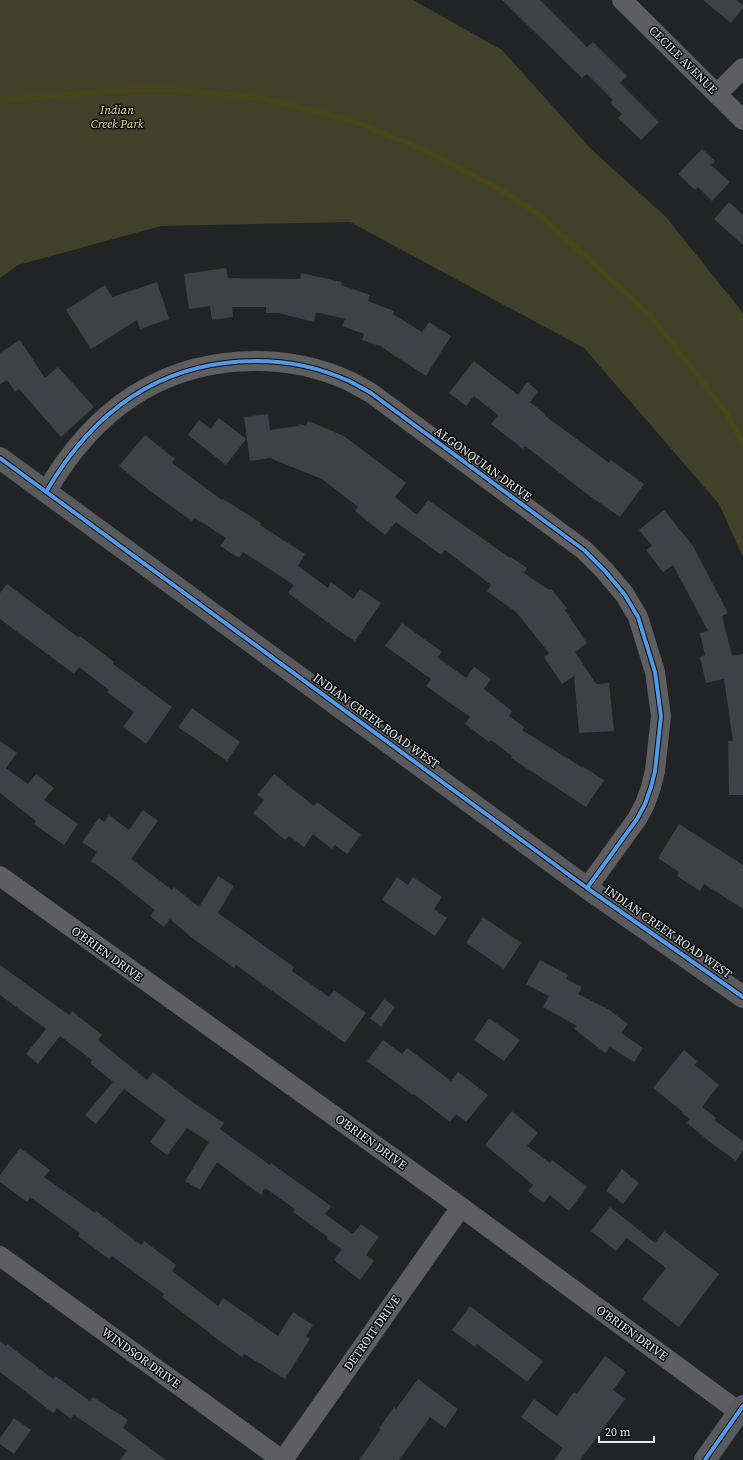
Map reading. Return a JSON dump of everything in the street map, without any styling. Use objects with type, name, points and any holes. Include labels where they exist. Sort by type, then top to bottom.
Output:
[{"type":"street","name":"CECILE AVENUE","points":[[622,0],[743,120]]},
{"type":"street","points":[[717,94],[743,68]]},
{"type":"street","name":"ALGONQUIAN DRIVE","points":[[46,492],[58,471],[76,448],[106,417],[134,396],[184,372],[228,363],[261,361],[280,362],[324,372],[349,381],[371,393],[584,550],[605,570],[625,595],[638,617],[654,672],[659,699],[660,728],[655,771],[645,804],[637,819],[587,888]]},
{"type":"street","name":"INDIAN CREEK ROAD WEST","points":[[0,458],[587,888],[743,997]]},
{"type":"street","name":"O'BRIEN DRIVE","points":[[0,876],[741,1409]]},
{"type":"street","name":"DETROIT DRIVE","points":[[283,1460],[461,1207]]},
{"type":"street","name":"WINDSOR DRIVE","points":[[0,1256],[283,1460]]},
{"type":"street","points":[[705,1460],[741,1409]]},
{"type":"green space","name":"Indian Creek Park","points":[[0,0],[413,0],[502,50],[592,150],[666,217],[743,313],[743,557],[719,504],[584,348],[350,222],[161,226],[18,265],[0,278]]},
{"type":"building","points":[[502,0],[540,0],[587,47],[593,42],[627,76],[620,83],[659,122],[641,140],[618,118],[622,114],[610,103],[613,100],[587,74],[582,78]]},
{"type":"building","points":[[703,0],[736,0],[743,5],[743,8],[731,23]]},
{"type":"building","points":[[702,149],[715,161],[711,165],[730,182],[712,201],[698,187],[695,190],[678,174]]},
{"type":"building","points":[[729,202],[743,215],[743,245],[714,219]]},
{"type":"building","points":[[226,268],[228,278],[300,279],[301,273],[342,282],[341,285],[370,295],[368,301],[394,311],[393,314],[422,332],[429,322],[451,336],[426,376],[380,346],[362,340],[364,334],[342,326],[345,319],[316,312],[314,322],[278,313],[266,313],[266,307],[232,307],[233,317],[212,320],[210,306],[189,309],[184,274]]},
{"type":"building","points":[[157,282],[169,319],[140,329],[137,320],[91,349],[66,310],[105,285],[112,297]]},
{"type":"building","points":[[20,340],[45,378],[58,367],[94,407],[61,437],[19,389],[15,392],[7,380],[0,384],[0,353]]},
{"type":"building","points":[[474,361],[518,395],[527,382],[538,391],[530,402],[545,414],[544,415],[609,463],[611,460],[644,484],[620,517],[587,494],[525,446],[523,449],[491,424],[498,415],[474,396],[466,406],[449,393]]},
{"type":"building","points":[[268,414],[270,430],[298,426],[299,424],[306,426],[308,421],[344,436],[406,483],[395,497],[417,515],[428,500],[510,558],[511,557],[527,568],[524,573],[549,590],[551,589],[567,608],[565,610],[587,643],[575,652],[596,684],[609,683],[614,731],[579,733],[574,676],[562,684],[544,657],[549,653],[516,612],[487,591],[491,585],[445,550],[441,555],[396,522],[385,535],[355,511],[358,507],[322,479],[270,458],[250,461],[244,417]]},
{"type":"building","points":[[219,418],[246,439],[226,465],[188,435],[199,420],[211,429]]},
{"type":"building","points":[[145,435],[175,459],[172,463],[222,500],[223,499],[261,523],[260,525],[305,554],[298,566],[328,588],[331,582],[353,599],[360,589],[381,603],[355,641],[288,593],[294,585],[243,552],[239,558],[220,546],[226,538],[195,518],[192,521],[150,491],[119,466]]},
{"type":"building","points":[[664,510],[693,546],[728,613],[722,616],[732,656],[743,654],[743,795],[729,795],[728,741],[733,741],[724,679],[706,683],[700,657],[705,655],[700,633],[708,631],[673,565],[663,572],[646,550],[652,546],[639,530]]},
{"type":"building","points":[[7,584],[79,638],[80,636],[114,662],[113,664],[172,707],[146,744],[123,727],[134,712],[107,692],[109,690],[79,667],[74,674],[0,619],[0,593]]},
{"type":"building","points":[[402,623],[442,652],[437,657],[466,678],[474,667],[491,679],[484,689],[512,711],[509,716],[524,727],[522,730],[604,780],[586,807],[511,758],[512,756],[491,740],[489,742],[465,724],[470,717],[426,686],[431,679],[385,646]]},
{"type":"building","points":[[192,708],[240,742],[227,761],[178,727]]},
{"type":"building","points":[[0,741],[17,753],[6,768],[28,784],[36,774],[54,788],[44,800],[78,824],[64,845],[34,824],[36,821],[0,793]]},
{"type":"building","points":[[274,774],[314,806],[317,802],[361,835],[347,854],[335,845],[332,849],[313,834],[304,847],[289,836],[285,840],[253,813],[264,800],[257,795]]},
{"type":"building","points":[[143,810],[158,821],[131,859],[172,890],[174,887],[199,907],[218,876],[234,886],[218,913],[294,967],[292,971],[329,997],[334,990],[366,1013],[345,1043],[236,965],[234,968],[191,937],[170,919],[164,927],[150,916],[155,910],[91,861],[97,852],[82,842],[99,818],[104,822],[109,815],[129,830]]},
{"type":"building","points":[[679,824],[743,865],[743,909],[704,884],[700,891],[677,876],[679,872],[658,858]]},
{"type":"building","points":[[397,877],[408,885],[413,877],[442,897],[434,909],[447,918],[435,936],[382,900]]},
{"type":"building","points":[[483,917],[521,943],[504,969],[466,943]]},
{"type":"building","points":[[540,960],[568,975],[566,979],[582,987],[578,994],[608,1009],[628,1024],[621,1033],[643,1048],[634,1062],[610,1047],[605,1053],[574,1029],[577,1026],[543,1007],[549,996],[526,984]]},
{"type":"building","points":[[0,965],[69,1015],[72,1011],[102,1035],[98,1040],[147,1080],[153,1072],[194,1103],[224,1123],[220,1129],[331,1206],[325,1214],[353,1234],[361,1224],[379,1237],[366,1255],[374,1261],[360,1280],[334,1260],[342,1249],[293,1212],[295,1209],[265,1188],[261,1195],[217,1162],[200,1190],[185,1181],[209,1142],[187,1128],[167,1155],[150,1142],[166,1120],[124,1089],[96,1124],[85,1115],[113,1082],[90,1063],[92,1060],[60,1036],[38,1064],[26,1054],[46,1029],[0,995]]},
{"type":"building","points":[[384,999],[395,1007],[381,1027],[370,1018]]},
{"type":"building","points":[[489,1018],[520,1040],[504,1061],[474,1040]]},
{"type":"building","points":[[383,1040],[402,1054],[407,1048],[451,1081],[458,1072],[488,1095],[466,1122],[456,1114],[450,1122],[414,1094],[413,1095],[367,1061]]},
{"type":"building","points":[[684,1050],[697,1061],[695,1065],[719,1085],[702,1107],[716,1118],[714,1120],[743,1141],[743,1151],[736,1161],[687,1123],[690,1119],[653,1088]]},
{"type":"building","points":[[512,1111],[538,1133],[527,1146],[550,1163],[552,1160],[587,1187],[569,1211],[550,1195],[544,1203],[528,1191],[533,1185],[485,1145]]},
{"type":"building","points":[[20,1148],[50,1170],[44,1177],[95,1213],[96,1211],[141,1245],[144,1241],[176,1265],[172,1271],[218,1306],[223,1298],[278,1336],[293,1312],[313,1325],[306,1336],[310,1339],[285,1379],[244,1354],[242,1357],[162,1297],[164,1294],[112,1256],[109,1259],[78,1236],[80,1233],[30,1197],[27,1202],[0,1182],[0,1175]]},
{"type":"building","points":[[622,1169],[639,1183],[623,1204],[606,1191]]},
{"type":"building","points":[[610,1207],[655,1243],[664,1231],[719,1274],[679,1327],[642,1299],[666,1268],[627,1238],[616,1251],[591,1231]]},
{"type":"building","points":[[470,1306],[543,1361],[527,1382],[477,1344],[475,1347],[452,1330]]},
{"type":"building","points":[[0,1341],[6,1346],[7,1344],[53,1379],[55,1376],[90,1401],[93,1397],[128,1420],[123,1428],[166,1460],[120,1460],[127,1451],[74,1415],[71,1419],[57,1408],[53,1413],[0,1372]]},
{"type":"building","points":[[605,1356],[626,1372],[613,1390],[625,1399],[580,1460],[554,1460],[563,1448],[521,1417],[534,1399],[557,1416],[574,1392],[577,1394]]},
{"type":"building","points":[[418,1379],[458,1409],[445,1428],[430,1417],[399,1460],[359,1460],[381,1429],[379,1428],[394,1407],[396,1409]]},
{"type":"building","points":[[14,1418],[31,1430],[14,1454],[0,1444],[0,1438]]},
{"type":"waterway","points":[[0,100],[141,89],[180,90],[261,98],[353,121],[427,151],[506,193],[542,217],[650,315],[726,412],[743,445]]},
{"type":"cycle path","points":[[46,492],[73,451],[107,416],[133,396],[158,382],[184,372],[211,365],[240,362],[268,361],[296,364],[323,371],[349,381],[371,393],[584,550],[605,571],[625,595],[638,617],[655,672],[661,716],[655,771],[645,804],[637,819],[587,888]]},
{"type":"cycle path","points":[[0,458],[587,888],[743,997]]},
{"type":"cycle path","points":[[705,1460],[743,1406]]}]
